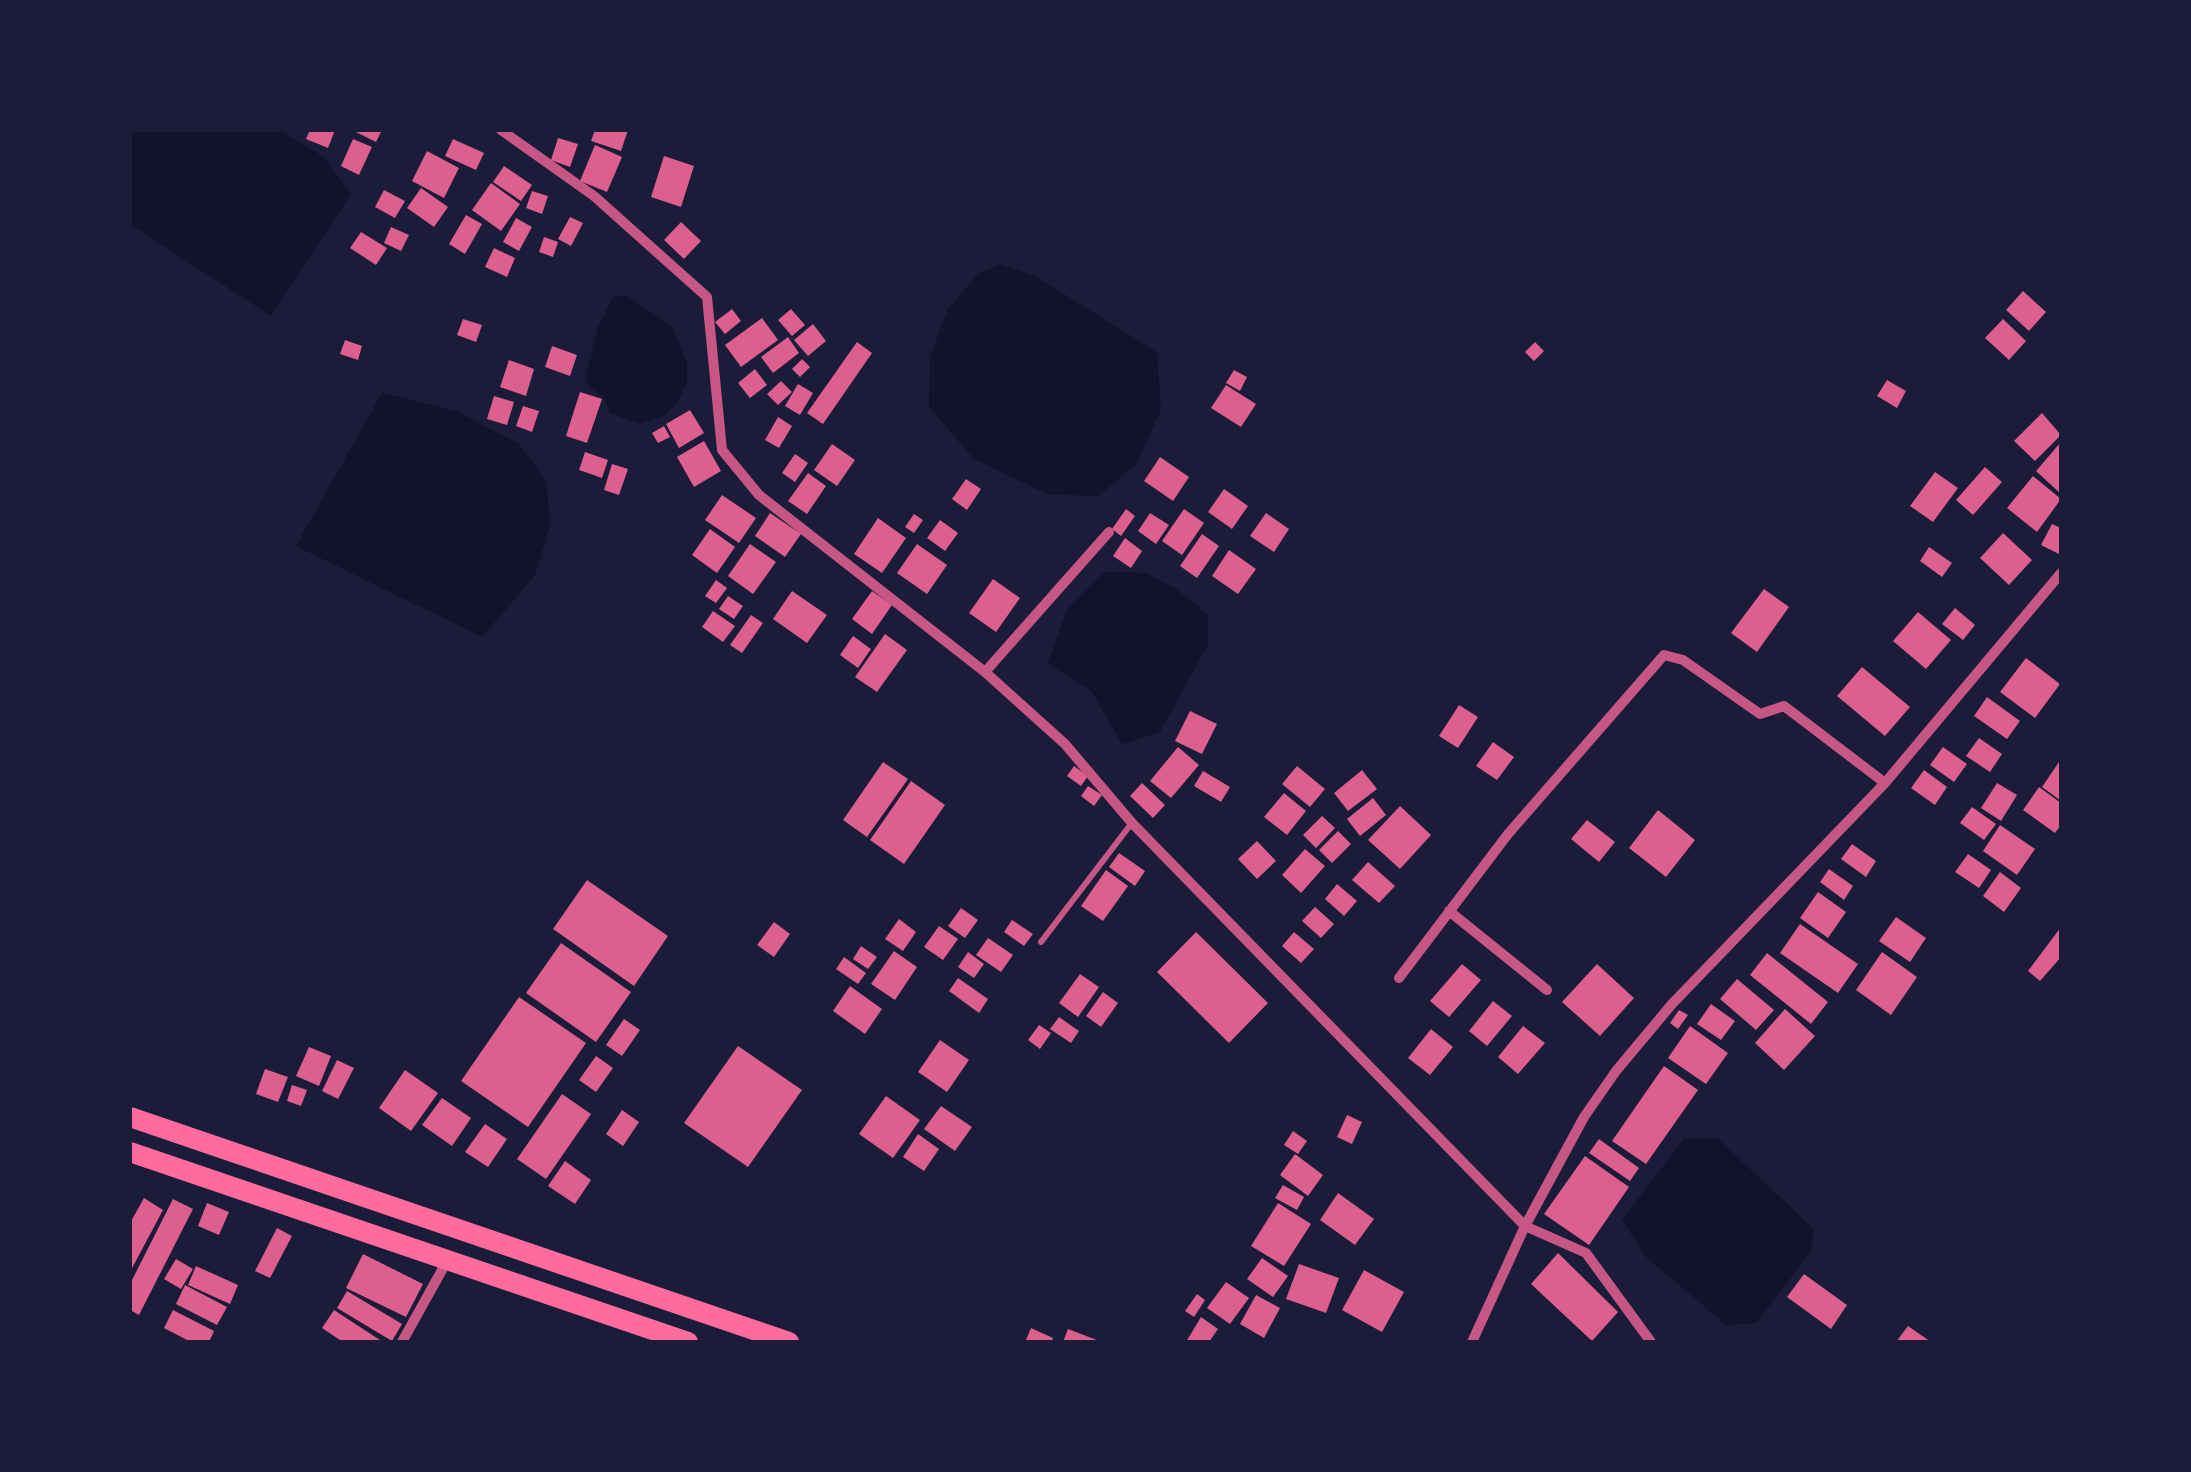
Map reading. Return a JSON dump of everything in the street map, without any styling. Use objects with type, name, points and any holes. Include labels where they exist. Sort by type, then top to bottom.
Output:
[{"type":"main road","points":[[130,1117],[789,1342]]},
{"type":"main road","points":[[130,1152],[688,1342]]},
{"type":"street","points":[[501,130],[594,196],[707,297],[722,450],[759,495],[986,672],[1065,744],[1132,822],[1525,1226],[1586,1253],[1651,1342]]},
{"type":"street","points":[[986,672],[1108,532]]},
{"type":"street","points":[[1472,1342],[1525,1226],[1584,1117],[1616,1070],[1672,1004],[1886,782],[2061,572]]},
{"type":"street","points":[[1399,978],[1508,834],[1664,655],[1683,660],[1760,714],[1784,706],[1886,782]]},
{"type":"street","points":[[1450,912],[1547,990]]},
{"type":"street","points":[[402,1342],[448,1260]]},
{"type":"lane","points":[[1041,942],[1132,822]]},
{"type":"shaded area","points":[[130,130],[280,130],[324,157],[351,194],[271,316],[130,224]]},
{"type":"shaded area","points":[[1000,264],[1037,277],[1157,352],[1161,410],[1136,464],[1098,496],[1047,494],[973,458],[929,407],[930,357],[948,309],[978,274]]},
{"type":"shaded area","points":[[625,295],[672,326],[687,363],[687,383],[679,399],[666,415],[640,424],[610,413],[605,399],[589,386],[586,376],[598,327],[613,297]]},
{"type":"shaded area","points":[[382,393],[456,411],[518,443],[546,480],[550,526],[535,575],[482,637],[296,546]]},
{"type":"shaded area","points":[[1104,572],[1146,573],[1178,590],[1208,615],[1208,644],[1160,732],[1122,744],[1092,692],[1048,663],[1067,609]]},
{"type":"shaded area","points":[[1717,1138],[1814,1229],[1810,1253],[1756,1323],[1726,1325],[1646,1257],[1622,1220],[1684,1139]]},
{"type":"building","points":[[310,130],[335,130],[328,148],[306,139]]},
{"type":"building","points":[[352,130],[382,130],[376,142]]},
{"type":"building","points":[[595,130],[628,130],[621,151],[591,141]]},
{"type":"building","points":[[558,138],[578,144],[570,167],[551,160]]},
{"type":"building","points":[[353,139],[372,147],[359,175],[341,166]]},
{"type":"building","points":[[453,139],[484,153],[476,170],[445,156]]},
{"type":"building","points":[[595,145],[622,157],[607,192],[580,181]]},
{"type":"building","points":[[427,151],[459,168],[444,198],[412,181]]},
{"type":"building","points":[[664,156],[694,166],[681,207],[651,197]]},
{"type":"building","points":[[504,166],[532,185],[521,201],[493,182]]},
{"type":"building","points":[[491,183],[520,204],[501,231],[472,210]]},
{"type":"building","points":[[421,188],[448,207],[434,227],[407,208]]},
{"type":"building","points":[[384,190],[405,201],[395,218],[375,207]]},
{"type":"building","points":[[532,191],[548,196],[542,214],[526,208]]},
{"type":"building","points":[[466,215],[482,224],[465,254],[449,244]]},
{"type":"building","points":[[570,217],[583,223],[571,246],[558,239]]},
{"type":"building","points":[[516,218],[532,227],[519,251],[503,242]]},
{"type":"building","points":[[681,222],[701,241],[684,259],[664,240]]},
{"type":"building","points":[[391,227],[409,235],[401,251],[384,243]]},
{"type":"building","points":[[361,232],[387,248],[376,265],[350,248]]},
{"type":"building","points":[[544,237],[558,242],[553,257],[539,252]]},
{"type":"building","points":[[494,248],[515,258],[507,277],[485,267]]},
{"type":"building","points":[[2023,291],[2046,312],[2029,331],[2006,310]]},
{"type":"building","points":[[732,309],[741,321],[725,334],[715,322]]},
{"type":"building","points":[[791,309],[805,325],[792,336],[778,320]]},
{"type":"building","points":[[762,318],[778,340],[741,367],[725,345]]},
{"type":"building","points":[[463,319],[482,325],[476,342],[457,335]]},
{"type":"building","points":[[2003,319],[2026,341],[2009,360],[1985,338]]},
{"type":"building","points":[[813,324],[826,341],[808,356],[794,340]]},
{"type":"building","points":[[788,337],[799,353],[773,373],[761,357]]},
{"type":"building","points":[[345,340],[362,346],[358,360],[340,354]]},
{"type":"building","points":[[857,342],[872,353],[823,424],[807,413]]},
{"type":"building","points":[[1535,342],[1544,351],[1534,361],[1525,352]]},
{"type":"building","points":[[552,346],[577,355],[570,376],[545,367]]},
{"type":"building","points":[[802,359],[810,367],[800,377],[792,369]]},
{"type":"building","points":[[509,360],[534,369],[526,396],[500,387]]},
{"type":"building","points":[[755,369],[767,385],[750,398],[738,383]]},
{"type":"building","points":[[1234,370],[1247,377],[1240,391],[1226,383]]},
{"type":"building","points":[[1887,380],[1906,391],[1897,408],[1877,396]]},
{"type":"building","points":[[781,381],[792,392],[778,405],[767,394]]},
{"type":"building","points":[[798,384],[813,393],[800,415],[785,406]]},
{"type":"building","points":[[1226,385],[1256,404],[1241,427],[1211,408]]},
{"type":"building","points":[[580,392],[602,399],[587,443],[566,436]]},
{"type":"building","points":[[494,396],[514,402],[507,425],[487,419]]},
{"type":"building","points":[[523,406],[539,411],[532,432],[516,426]]},
{"type":"building","points":[[690,410],[704,433],[679,448],[666,424]]},
{"type":"building","points":[[2042,413],[2061,435],[2035,461],[2014,441]]},
{"type":"building","points":[[778,417],[792,426],[779,448],[765,440]]},
{"type":"building","points":[[664,426],[670,437],[658,443],[652,433]]},
{"type":"building","points":[[704,441],[721,471],[694,487],[677,457]]},
{"type":"building","points":[[2061,442],[2061,494],[2036,471]]},
{"type":"building","points":[[832,444],[855,460],[837,486],[814,470]]},
{"type":"building","points":[[585,452],[608,460],[602,478],[579,470]]},
{"type":"building","points":[[795,454],[808,463],[795,482],[782,473]]},
{"type":"building","points":[[1160,457],[1189,477],[1173,501],[1144,481]]},
{"type":"building","points":[[612,464],[628,469],[619,495],[604,490]]},
{"type":"building","points":[[1985,467],[2002,482],[1973,515],[1956,500]]},
{"type":"building","points":[[1935,472],[1958,488],[1933,522],[1910,506]]},
{"type":"building","points":[[808,473],[826,486],[807,514],[788,501]]},
{"type":"building","points":[[2033,476],[2061,499],[2037,532],[2007,508]]},
{"type":"building","points":[[966,479],[981,489],[967,510],[952,499]]},
{"type":"building","points":[[1224,489],[1248,506],[1232,529],[1208,512]]},
{"type":"building","points":[[722,495],[756,518],[739,543],[705,520]]},
{"type":"building","points":[[1126,509],[1135,516],[1121,536],[1112,529]]},
{"type":"building","points":[[1184,509],[1204,523],[1182,555],[1162,541]]},
{"type":"building","points":[[770,513],[801,534],[785,557],[755,536]]},
{"type":"building","points":[[1150,513],[1169,525],[1156,544],[1138,531]]},
{"type":"building","points":[[1266,513],[1289,529],[1274,552],[1250,536]]},
{"type":"building","points":[[914,514],[923,520],[914,533],[905,527]]},
{"type":"building","points":[[878,518],[906,538],[882,573],[854,554]]},
{"type":"building","points":[[940,520],[958,533],[945,551],[927,538]]},
{"type":"building","points":[[2052,524],[2061,528],[2061,555],[2041,545]]},
{"type":"building","points":[[710,529],[735,547],[717,573],[692,555]]},
{"type":"building","points":[[2003,533],[2032,560],[2009,585],[1980,558]]},
{"type":"building","points":[[1202,534],[1219,546],[1197,578],[1180,566]]},
{"type":"building","points":[[1125,538],[1142,551],[1131,568],[1113,556]]},
{"type":"building","points":[[750,544],[776,562],[753,594],[728,576]]},
{"type":"building","points":[[917,544],[947,565],[927,594],[897,573]]},
{"type":"building","points":[[1929,547],[1952,563],[1942,577],[1920,561]]},
{"type":"building","points":[[1229,550],[1256,569],[1238,594],[1212,576]]},
{"type":"building","points":[[993,579],[1020,598],[996,632],[969,613]]},
{"type":"building","points":[[716,580],[727,588],[716,603],[705,596]]},
{"type":"building","points":[[1764,589],[1789,607],[1757,652],[1731,633]]},
{"type":"building","points":[[792,591],[827,615],[807,643],[773,619]]},
{"type":"building","points":[[872,591],[892,605],[872,634],[852,619]]},
{"type":"building","points":[[728,596],[743,606],[734,619],[719,609]]},
{"type":"building","points":[[1955,608],[1975,625],[1963,640],[1942,624]]},
{"type":"building","points":[[713,611],[735,626],[723,642],[702,627]]},
{"type":"building","points":[[1918,612],[1951,640],[1926,669],[1893,641]]},
{"type":"building","points":[[751,615],[763,623],[742,653],[730,645]]},
{"type":"building","points":[[885,634],[907,650],[877,692],[855,677]]},
{"type":"building","points":[[853,636],[871,649],[858,668],[840,655]]},
{"type":"building","points":[[2026,658],[2060,684],[2035,718],[2000,692]]},
{"type":"building","points":[[1862,667],[1910,707],[1885,736],[1837,696]]},
{"type":"building","points":[[1987,697],[2020,721],[2007,739],[1974,716]]},
{"type":"building","points":[[1459,705],[1478,717],[1458,748],[1439,736]]},
{"type":"building","points":[[1190,711],[1217,724],[1202,754],[1175,741]]},
{"type":"building","points":[[1979,738],[2002,754],[1990,772],[1966,756]]},
{"type":"building","points":[[1493,742],[1514,757],[1497,780],[1476,766]]},
{"type":"building","points":[[1178,747],[1199,765],[1171,798],[1150,781]]},
{"type":"building","points":[[1943,747],[1967,764],[1954,782],[1930,765]]},
{"type":"building","points":[[2061,759],[2061,801],[2042,787]]},
{"type":"building","points":[[883,762],[908,779],[867,837],[843,820]]},
{"type":"building","points":[[1074,766],[1088,776],[1081,786],[1067,776]]},
{"type":"building","points":[[1297,766],[1325,789],[1310,807],[1282,784]]},
{"type":"building","points":[[1362,770],[1377,789],[1348,811],[1334,793]]},
{"type":"building","points":[[1924,770],[1947,787],[1935,805],[1911,788]]},
{"type":"building","points":[[1203,771],[1230,787],[1221,802],[1194,786]]},
{"type":"building","points":[[911,781],[945,805],[904,864],[870,840]]},
{"type":"building","points":[[1142,783],[1165,805],[1153,818],[1130,796]]},
{"type":"building","points":[[1997,783],[2017,795],[2001,821],[1981,808]]},
{"type":"building","points":[[1088,786],[1102,795],[1094,806],[1081,796]]},
{"type":"building","points":[[2039,787],[2061,803],[2061,825],[2055,833],[2023,810]]},
{"type":"building","points":[[1284,793],[1306,811],[1287,835],[1264,817]]},
{"type":"building","points":[[1373,798],[1386,815],[1360,836],[1347,819]]},
{"type":"building","points":[[1400,806],[1431,835],[1400,869],[1368,840]]},
{"type":"building","points":[[1972,807],[1996,824],[1984,840],[1960,823]]},
{"type":"building","points":[[1658,810],[1695,840],[1666,877],[1629,848]]},
{"type":"building","points":[[1322,816],[1335,828],[1316,848],[1303,835]]},
{"type":"building","points":[[1587,820],[1615,842],[1599,862],[1571,839]]},
{"type":"building","points":[[2000,825],[2035,849],[2017,875],[1983,851]]},
{"type":"building","points":[[1338,831],[1351,844],[1332,863],[1319,850]]},
{"type":"building","points":[[1257,841],[1276,861],[1257,879],[1238,859]]},
{"type":"building","points":[[1852,844],[1876,861],[1866,877],[1841,859]]},
{"type":"building","points":[[1305,849],[1325,866],[1301,893],[1282,875]]},
{"type":"building","points":[[1119,853],[1145,871],[1135,886],[1109,867]]},
{"type":"building","points":[[1968,854],[1991,870],[1979,888],[1955,872]]},
{"type":"building","points":[[1368,862],[1395,886],[1379,903],[1352,880]]},
{"type":"building","points":[[1829,869],[1853,886],[1844,900],[1820,882]]},
{"type":"building","points":[[1106,870],[1128,886],[1103,921],[1081,906]]},
{"type":"building","points":[[2000,872],[2021,888],[2004,912],[1983,896]]},
{"type":"building","points":[[587,880],[668,936],[634,986],[553,929]]},
{"type":"building","points":[[1337,884],[1357,901],[1344,916],[1325,899]]},
{"type":"building","points":[[1818,892],[1846,912],[1828,938],[1800,918]]},
{"type":"building","points":[[1315,907],[1334,924],[1321,938],[1302,921]]},
{"type":"building","points":[[961,908],[978,920],[965,938],[948,926]]},
{"type":"building","points":[[1896,917],[1926,938],[1910,962],[1879,941]]},
{"type":"building","points":[[899,919],[916,932],[903,951],[885,939]]},
{"type":"building","points":[[1012,920],[1033,934],[1024,946],[1004,932]]},
{"type":"building","points":[[774,922],[790,934],[774,957],[757,945]]},
{"type":"building","points":[[1800,924],[1858,964],[1838,993],[1780,953]]},
{"type":"building","points":[[939,926],[958,939],[943,960],[924,947]]},
{"type":"building","points":[[2061,927],[2061,957],[2040,981],[2028,971]]},
{"type":"building","points":[[1196,932],[1268,1003],[1229,1043],[1157,972]]},
{"type":"building","points":[[1294,932],[1314,949],[1301,963],[1282,946]]},
{"type":"building","points":[[988,938],[1013,955],[1001,972],[976,955]]},
{"type":"building","points":[[561,943],[631,992],[596,1042],[526,993]]},
{"type":"building","points":[[861,946],[877,957],[868,969],[853,959]]},
{"type":"building","points":[[894,951],[917,967],[895,1000],[871,984]]},
{"type":"building","points":[[968,952],[984,964],[974,978],[958,967]]},
{"type":"building","points":[[1882,952],[1917,977],[1891,1015],[1856,990]]},
{"type":"building","points":[[1767,953],[1828,1002],[1811,1024],[1750,975]]},
{"type":"building","points":[[844,957],[866,973],[858,984],[836,969]]},
{"type":"building","points":[[1462,964],[1481,980],[1449,1017],[1430,1001]]},
{"type":"building","points":[[1597,964],[1634,998],[1600,1036],[1562,1002]]},
{"type":"building","points":[[1080,974],[1099,987],[1078,1017],[1059,1003]]},
{"type":"building","points":[[958,978],[988,999],[979,1013],[949,991]]},
{"type":"building","points":[[1737,979],[1774,1010],[1756,1030],[1720,999]]},
{"type":"building","points":[[850,986],[882,1009],[865,1034],[833,1011]]},
{"type":"building","points":[[1103,992],[1118,1003],[1101,1027],[1086,1016]]},
{"type":"building","points":[[519,997],[586,1043],[528,1127],[461,1081]]},
{"type":"building","points":[[1493,1001],[1512,1016],[1487,1046],[1469,1031]]},
{"type":"building","points":[[1711,1004],[1735,1021],[1721,1040],[1697,1024]]},
{"type":"building","points":[[1785,1009],[1815,1036],[1784,1070],[1755,1043]]},
{"type":"building","points":[[1679,1010],[1688,1015],[1678,1029],[1670,1023]]},
{"type":"building","points":[[1059,1017],[1079,1031],[1071,1043],[1050,1029]]},
{"type":"building","points":[[624,1019],[640,1030],[622,1056],[606,1045]]},
{"type":"building","points":[[1039,1025],[1051,1033],[1040,1049],[1028,1040]]},
{"type":"building","points":[[1523,1026],[1545,1043],[1518,1074],[1498,1057]]},
{"type":"building","points":[[1690,1026],[1728,1053],[1706,1084],[1668,1058]]},
{"type":"building","points":[[1431,1029],[1453,1047],[1430,1075],[1408,1058]]},
{"type":"building","points":[[940,1040],[969,1060],[947,1092],[918,1072]]},
{"type":"building","points":[[738,1046],[802,1090],[748,1167],[684,1123]]},
{"type":"building","points":[[309,1047],[331,1056],[319,1086],[296,1076]]},
{"type":"building","points":[[596,1056],[613,1068],[596,1092],[579,1080]]},
{"type":"building","points":[[337,1060],[354,1068],[338,1099],[322,1091]]},
{"type":"building","points":[[1664,1066],[1698,1090],[1646,1164],[1612,1141]]},
{"type":"building","points":[[265,1069],[288,1077],[278,1102],[256,1094]]},
{"type":"building","points":[[405,1070],[438,1093],[411,1131],[379,1108]]},
{"type":"building","points":[[292,1085],[307,1090],[301,1106],[287,1101]]},
{"type":"building","points":[[562,1094],[591,1114],[546,1179],[517,1159]]},
{"type":"building","points":[[886,1096],[920,1120],[893,1158],[859,1134]]},
{"type":"building","points":[[442,1098],[471,1118],[452,1146],[422,1125]]},
{"type":"building","points":[[941,1106],[972,1127],[955,1151],[924,1129]]},
{"type":"building","points":[[622,1110],[639,1122],[623,1146],[606,1134]]},
{"type":"building","points":[[1347,1115],[1362,1122],[1352,1144],[1337,1137]]},
{"type":"building","points":[[485,1124],[507,1139],[488,1167],[465,1152]]},
{"type":"building","points":[[1293,1131],[1307,1141],[1298,1154],[1284,1145]]},
{"type":"building","points":[[918,1134],[939,1149],[924,1171],[903,1157]]},
{"type":"building","points":[[1599,1139],[1639,1168],[1630,1181],[1589,1153]]},
{"type":"building","points":[[1295,1154],[1323,1175],[1308,1196],[1280,1175]]},
{"type":"building","points":[[1585,1156],[1629,1187],[1589,1245],[1544,1214]]},
{"type":"building","points":[[565,1161],[591,1180],[575,1204],[548,1186]]},
{"type":"building","points":[[1283,1185],[1304,1197],[1297,1210],[1275,1198]]},
{"type":"building","points":[[1338,1193],[1374,1219],[1355,1245],[1320,1220]]},
{"type":"building","points":[[144,1198],[163,1210],[130,1272],[130,1223]]},
{"type":"building","points":[[173,1199],[193,1209],[139,1315],[130,1310],[130,1284]]},
{"type":"building","points":[[207,1203],[229,1212],[219,1235],[198,1226]]},
{"type":"building","points":[[1278,1203],[1311,1224],[1284,1266],[1251,1246]]},
{"type":"building","points":[[277,1228],[292,1236],[270,1278],[255,1271]]},
{"type":"building","points":[[1558,1253],[1618,1312],[1592,1341],[1531,1284]]},
{"type":"building","points":[[363,1254],[423,1284],[406,1317],[346,1288]]},
{"type":"building","points":[[1262,1258],[1288,1276],[1273,1297],[1247,1279]]},
{"type":"building","points":[[176,1259],[193,1269],[181,1289],[164,1279]]},
{"type":"building","points":[[1299,1264],[1339,1278],[1326,1313],[1286,1299]]},
{"type":"building","points":[[196,1266],[238,1285],[230,1304],[188,1285]]},
{"type":"building","points":[[1364,1270],[1404,1292],[1382,1332],[1342,1310]]},
{"type":"building","points":[[1804,1274],[1847,1305],[1831,1329],[1787,1297]]},
{"type":"building","points":[[1226,1282],[1249,1298],[1230,1324],[1207,1308]]},
{"type":"building","points":[[185,1285],[227,1307],[217,1325],[176,1304]]},
{"type":"building","points":[[347,1291],[402,1324],[392,1341],[337,1308]]},
{"type":"building","points":[[1197,1294],[1205,1300],[1194,1317],[1185,1311]]},
{"type":"building","points":[[1256,1295],[1280,1308],[1264,1338],[1240,1324]]},
{"type":"building","points":[[173,1310],[214,1331],[209,1342],[191,1342],[164,1328]]},
{"type":"building","points":[[334,1310],[383,1342],[343,1342],[322,1328]]},
{"type":"building","points":[[1201,1317],[1218,1329],[1209,1342],[1186,1342]]},
{"type":"building","points":[[1908,1326],[1931,1342],[1896,1342]]},
{"type":"building","points":[[1031,1328],[1053,1338],[1052,1342],[1025,1342]]},
{"type":"building","points":[[1068,1329],[1102,1342],[1063,1342]]}]
